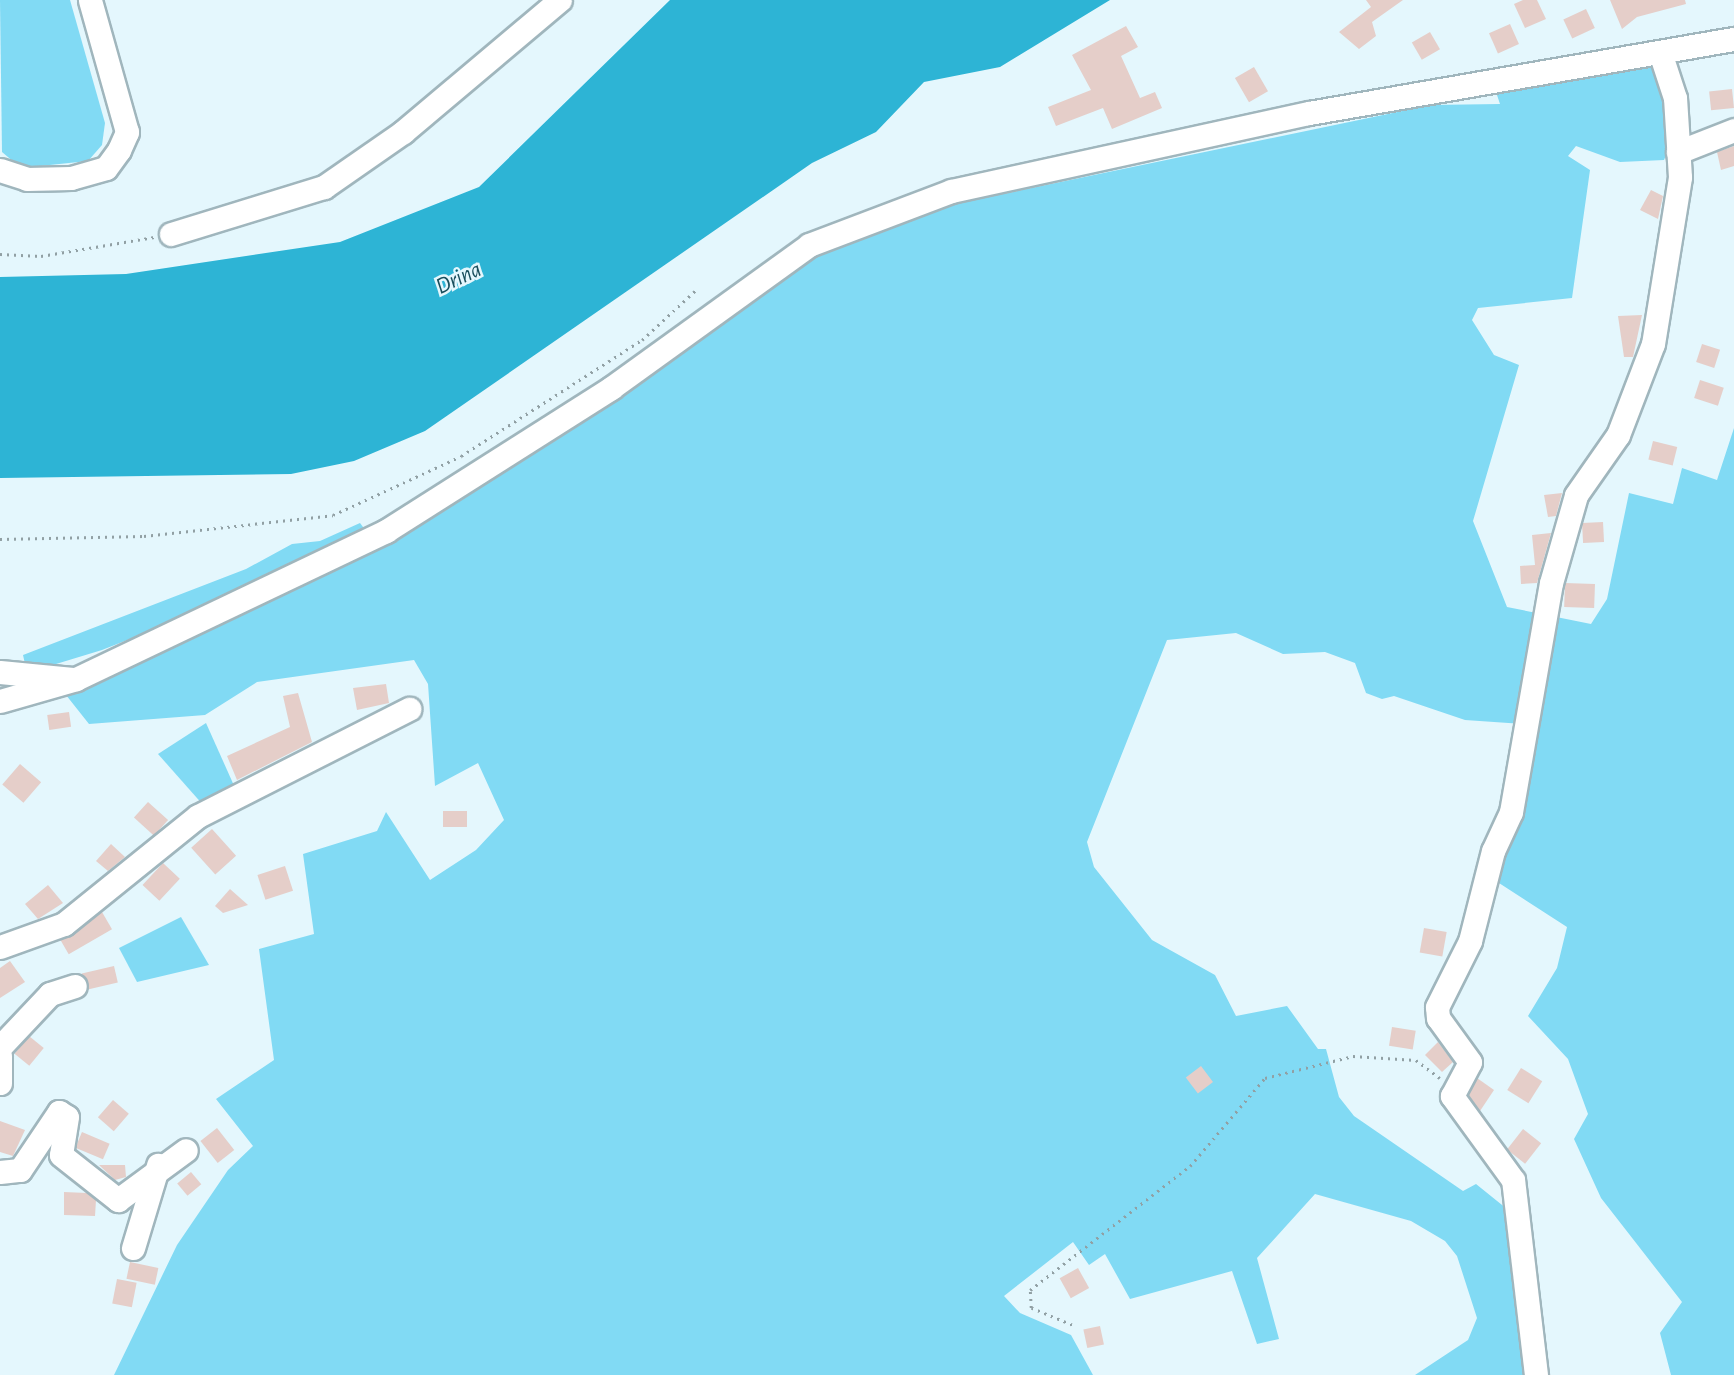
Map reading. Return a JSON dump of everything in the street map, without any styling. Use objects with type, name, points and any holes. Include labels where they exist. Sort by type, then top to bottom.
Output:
[{"type":"street","points":[[0,170],[27,179],[71,178],[106,168],[119,150],[127,132],[90,0]]},
{"type":"street","points":[[171,234],[324,187],[403,132],[560,0]]},
{"type":"street","points":[[0,701],[76,679],[386,531],[611,388],[809,245],[964,188],[1309,113],[1734,39]]},
{"type":"street","points":[[1536,1375],[1513,1180],[1456,1104],[1453,1090],[1470,1062],[1437,1018],[1437,1007],[1470,941],[1493,851],[1511,812],[1550,583],[1576,495],[1618,435],[1653,344],[1677,197],[1675,98],[1660,52]]},
{"type":"street","points":[[1678,152],[1734,130]]},
{"type":"street","points":[[0,672],[76,679]]},
{"type":"street","points":[[0,947],[64,923],[198,816],[409,709]]},
{"type":"street","points":[[0,1047],[50,994],[75,986]]},
{"type":"street","points":[[0,1056],[0,1083]]},
{"type":"street","points":[[0,1172],[20,1170],[52,1116],[63,1112],[61,1155],[118,1200],[137,1242],[158,1165]]},
{"type":"street","points":[[118,1200],[158,1165],[186,1150]]},
{"type":"path","points":[[0,254],[41,256],[171,234]]},
{"type":"path","points":[[0,539],[144,536],[333,515],[461,456],[642,340],[697,289]]},
{"type":"path","points":[[1072,1325],[1031,1308],[1030,1290],[1190,1166],[1265,1078],[1353,1056],[1399,1057],[1416,1060],[1453,1090]]},
{"type":"shaded area","points":[[0,0],[70,0],[105,123],[102,145],[88,161],[21,168],[2,152]]},
{"type":"shaded area","points":[[1651,65],[1661,72],[1669,148],[1664,160],[1620,162],[1576,146],[1568,156],[1590,170],[1572,298],[1478,308],[1472,320],[1494,355],[1519,365],[1473,521],[1507,607],[1591,624],[1607,599],[1629,493],[1673,504],[1682,468],[1717,480],[1734,428],[1734,1375],[1671,1375],[1660,1333],[1682,1302],[1601,1198],[1574,1139],[1588,1114],[1568,1059],[1528,1016],[1557,968],[1567,927],[1482,872],[1523,724],[1465,720],[1394,696],[1382,699],[1366,693],[1355,663],[1325,652],[1283,654],[1236,633],[1167,640],[1087,842],[1094,867],[1152,940],[1215,975],[1236,1016],[1287,1006],[1318,1049],[1326,1049],[1339,1097],[1354,1116],[1463,1191],[1476,1184],[1507,1209],[1540,1317],[1544,1375],[1415,1375],[1468,1340],[1477,1318],[1457,1256],[1445,1241],[1411,1221],[1315,1194],[1257,1258],[1279,1339],[1257,1344],[1232,1271],[1130,1299],[1105,1254],[1089,1265],[1073,1242],[1004,1296],[1020,1313],[1071,1335],[1093,1375],[114,1375],[177,1245],[228,1170],[253,1146],[216,1099],[274,1060],[259,949],[314,934],[303,854],[377,831],[386,812],[430,880],[476,850],[504,820],[478,763],[435,786],[428,684],[414,660],[257,682],[205,715],[89,724],[66,695],[389,543],[620,397],[816,252],[960,203],[1431,105],[1500,104],[1495,89]]},
{"type":"shaded area","points":[[360,523],[366,531],[223,602],[102,650],[56,664],[25,664],[23,655],[246,569],[292,544],[320,541]]},
{"type":"shaded area","points":[[206,723],[240,799],[212,815],[158,754]]},
{"type":"shaded area","points":[[181,917],[209,965],[137,982],[119,948]]},
{"type":"water","name":"Drina","points":[[670,0],[1110,0],[1000,67],[924,82],[876,132],[812,163],[425,431],[354,461],[291,474],[0,478],[0,277],[126,274],[340,242],[479,187]]},
{"type":"building","points":[[1366,0],[1403,0],[1372,22],[1376,36],[1359,49],[1339,32],[1371,7]]},
{"type":"building","points":[[1523,0],[1537,0],[1546,19],[1525,28],[1514,4]]},
{"type":"building","points":[[1610,0],[1685,0],[1686,4],[1637,17],[1622,29]]},
{"type":"building","points":[[1586,9],[1595,28],[1572,39],[1563,20]]},
{"type":"building","points":[[1510,24],[1519,44],[1498,53],[1489,33]]},
{"type":"building","points":[[1126,26],[1138,47],[1121,56],[1140,98],[1155,92],[1162,108],[1112,129],[1103,108],[1056,126],[1048,107],[1091,90],[1072,55]]},
{"type":"building","points":[[1430,32],[1440,49],[1422,60],[1412,42]]},
{"type":"building","points":[[1254,67],[1268,91],[1249,102],[1235,78]]},
{"type":"building","points":[[1732,89],[1734,108],[1711,110],[1709,91]]},
{"type":"building","points":[[1734,146],[1734,166],[1721,170],[1717,152]]},
{"type":"building","points":[[1651,190],[1663,196],[1658,219],[1640,210]]},
{"type":"building","points":[[1642,315],[1633,357],[1624,357],[1618,316]]},
{"type":"building","points":[[1702,344],[1720,350],[1714,368],[1696,362]]},
{"type":"building","points":[[1700,380],[1724,388],[1718,406],[1694,398]]},
{"type":"building","points":[[1653,441],[1677,447],[1673,465],[1648,459]]},
{"type":"building","points":[[1562,493],[1556,516],[1548,517],[1544,495]]},
{"type":"building","points":[[1603,522],[1604,542],[1583,543],[1582,523]]},
{"type":"building","points":[[1551,533],[1537,583],[1521,584],[1520,566],[1535,565],[1532,535]]},
{"type":"building","points":[[1565,583],[1595,584],[1594,608],[1564,607]]},
{"type":"building","points":[[386,684],[389,703],[357,710],[353,688]]},
{"type":"building","points":[[298,693],[312,742],[237,780],[227,756],[290,727],[283,696]]},
{"type":"building","points":[[69,712],[71,727],[49,730],[47,715]]},
{"type":"building","points":[[20,764],[41,782],[23,803],[2,784]]},
{"type":"building","points":[[148,802],[168,820],[154,836],[134,818]]},
{"type":"building","points":[[443,811],[467,811],[467,827],[443,827]]},
{"type":"building","points":[[212,829],[236,856],[215,874],[191,848]]},
{"type":"building","points":[[111,844],[125,857],[108,871],[96,861]]},
{"type":"building","points":[[163,863],[180,879],[159,901],[143,885]]},
{"type":"building","points":[[285,866],[293,891],[265,900],[257,875]]},
{"type":"building","points":[[48,885],[63,903],[38,919],[25,904]]},
{"type":"building","points":[[230,889],[248,905],[223,913],[215,906]]},
{"type":"building","points":[[102,912],[112,929],[69,954],[59,937]]},
{"type":"building","points":[[1424,928],[1447,932],[1442,957],[1420,953]]},
{"type":"building","points":[[10,961],[25,982],[0,998],[0,968]]},
{"type":"building","points":[[114,966],[118,983],[86,990],[82,973]]},
{"type":"building","points":[[1392,1027],[1416,1031],[1413,1050],[1389,1046]]},
{"type":"building","points":[[29,1036],[44,1048],[29,1066],[15,1054]]},
{"type":"building","points":[[1438,1042],[1453,1062],[1442,1072],[1425,1055]]},
{"type":"building","points":[[1201,1066],[1213,1082],[1198,1093],[1186,1077]]},
{"type":"building","points":[[1521,1068],[1542,1081],[1528,1103],[1507,1090]]},
{"type":"building","points":[[1477,1078],[1494,1090],[1480,1111],[1468,1095]]},
{"type":"building","points":[[113,1100],[129,1114],[114,1131],[98,1117]]},
{"type":"building","points":[[0,1121],[25,1130],[13,1156],[0,1152]]},
{"type":"building","points":[[217,1128],[234,1150],[218,1163],[200,1141]]},
{"type":"building","points":[[1523,1129],[1541,1143],[1525,1164],[1507,1149]]},
{"type":"building","points":[[82,1132],[110,1144],[103,1159],[75,1148]]},
{"type":"building","points":[[99,1165],[125,1165],[126,1177],[115,1180]]},
{"type":"building","points":[[191,1172],[201,1184],[187,1196],[177,1184]]},
{"type":"building","points":[[64,1192],[87,1193],[96,1200],[95,1216],[64,1215]]},
{"type":"building","points":[[130,1262],[158,1268],[155,1285],[126,1279]]},
{"type":"building","points":[[1078,1268],[1089,1288],[1071,1298],[1060,1278]]},
{"type":"building","points":[[117,1279],[137,1283],[132,1307],[112,1304]]},
{"type":"building","points":[[1100,1326],[1104,1345],[1087,1348],[1083,1330]]}]
